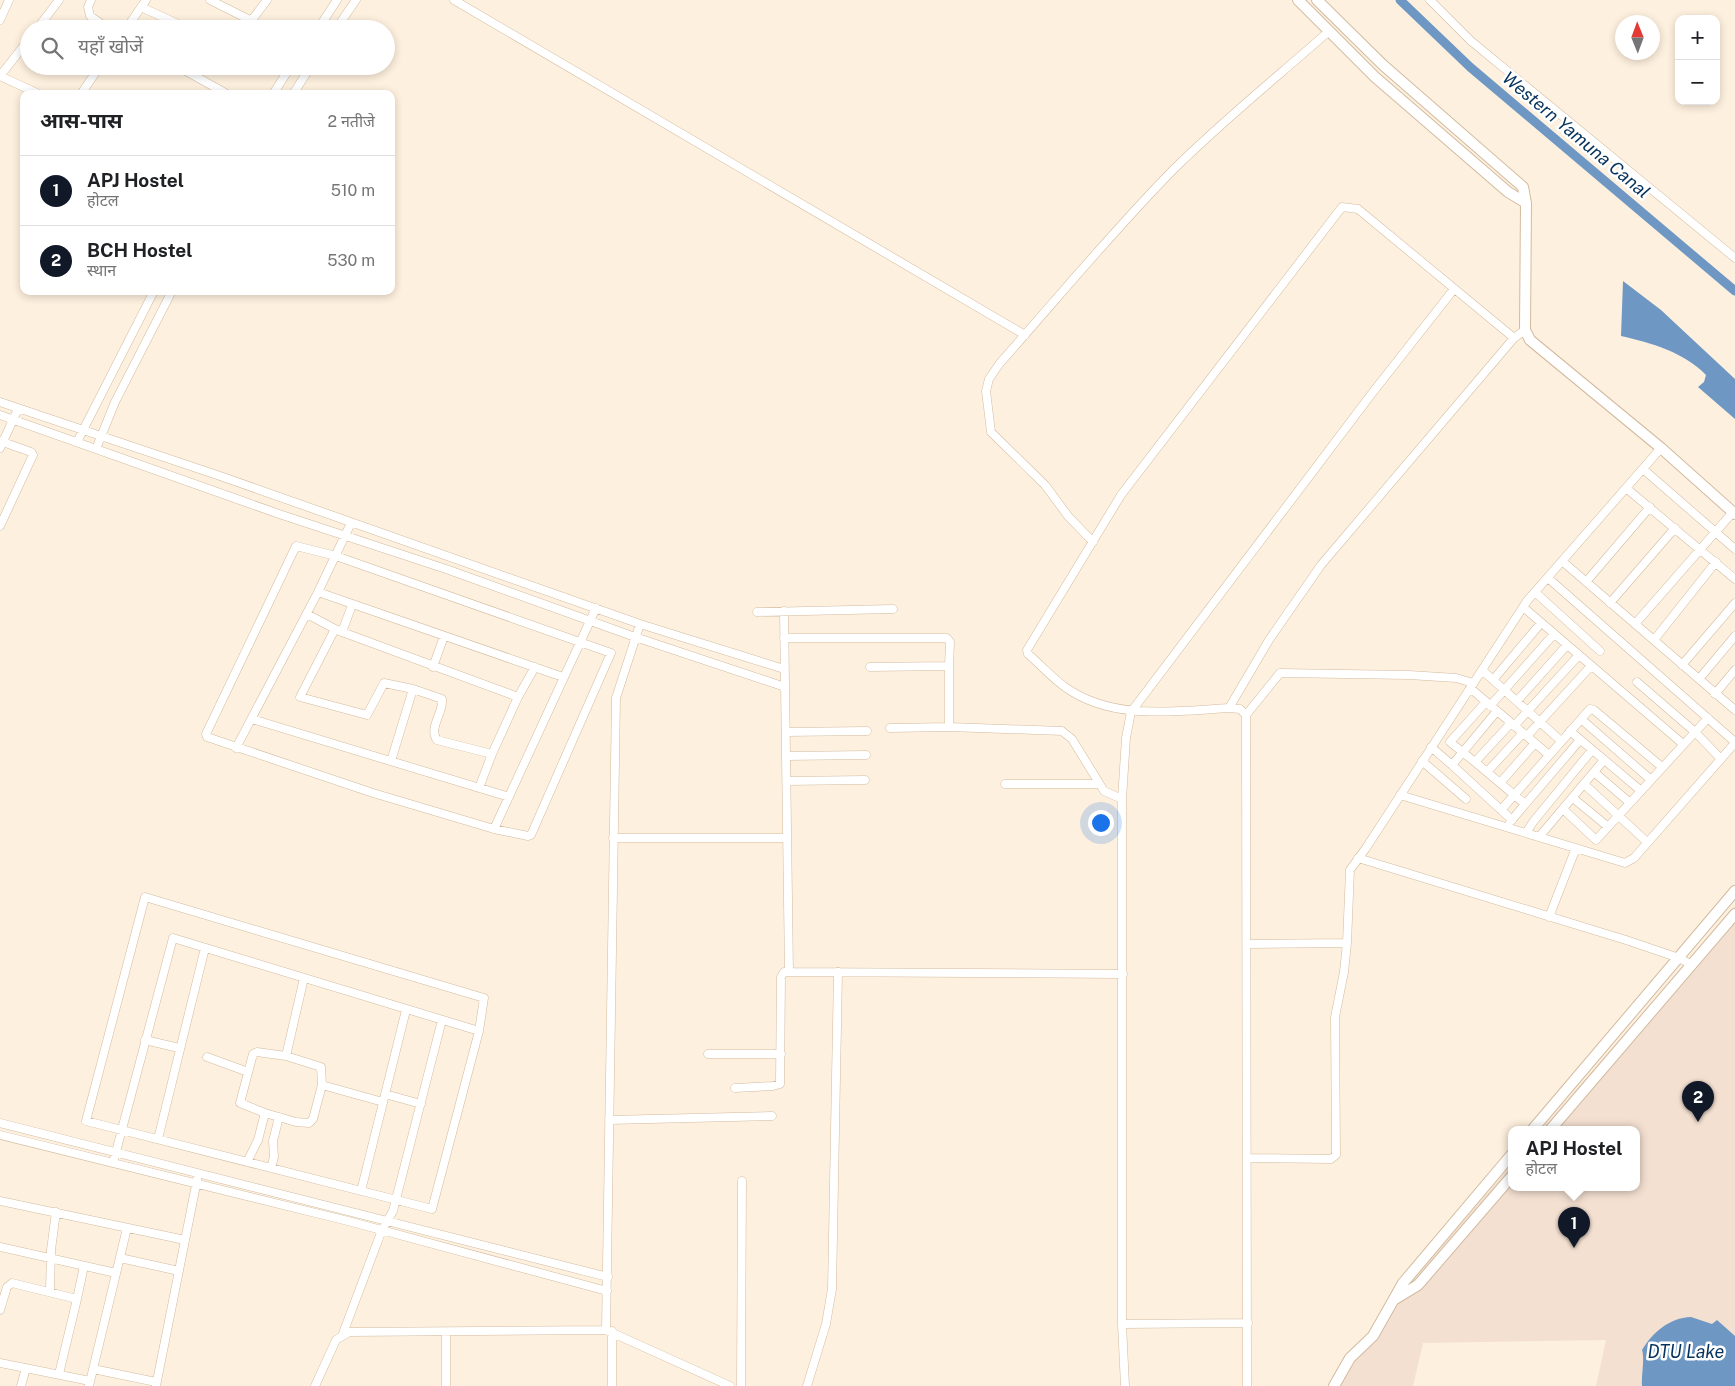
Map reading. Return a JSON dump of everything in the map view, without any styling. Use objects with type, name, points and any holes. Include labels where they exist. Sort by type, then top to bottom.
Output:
[{"type":"street","points":[[0,20],[3,7],[9,0]]},
{"type":"street","points":[[43,20],[59,0]]},
{"type":"street","points":[[91,0],[88,7],[90,16],[96,20]]},
{"type":"street","points":[[210,0],[252,20],[267,0]]},
{"type":"street","points":[[324,20],[338,0]]},
{"type":"street","points":[[342,20],[356,0]]},
{"type":"street","points":[[454,0],[1025,335]]},
{"type":"street","points":[[1298,0],[1375,77],[1508,192],[1526,203]]},
{"type":"street","points":[[1317,0],[1383,66],[1520,183],[1526,203],[1525,330],[1530,340],[1661,448],[1734,513],[1715,531],[1635,624]]},
{"type":"street","points":[[1430,0],[1471,41],[1735,258]]},
{"type":"street","points":[[132,20],[144,3],[173,20]]},
{"type":"street","points":[[1093,542],[1068,516],[1049,490],[994,435],[990,428],[986,396],[989,379],[1096,253],[1177,166],[1328,32]]},
{"type":"street","points":[[20,50],[0,76],[30,90]]},
{"type":"street","points":[[84,90],[94,75]]},
{"type":"street","points":[[192,75],[220,90]]},
{"type":"street","points":[[276,90],[286,75]]},
{"type":"street","points":[[296,90],[305,75]]},
{"type":"street","points":[[1246,715],[1240,709],[1229,708],[1131,712],[1111,707],[1066,688],[1027,652],[1121,495],[1342,207],[1358,209],[1514,338]]},
{"type":"street","points":[[1125,1386],[1122,1324],[1123,974],[1120,798],[1126,738],[1131,712],[1373,392],[1454,289]]},
{"type":"street","points":[[77,442],[152,295]]},
{"type":"street","points":[[96,449],[115,402],[170,295]]},
{"type":"street","points":[[1229,708],[1269,640],[1321,564],[1514,338],[1525,330]]},
{"type":"street","points":[[0,402],[223,477],[640,624],[784,668]]},
{"type":"street","points":[[0,526],[33,456],[31,452],[1,444],[18,408]]},
{"type":"street","points":[[0,415],[589,619],[634,637],[785,687]]},
{"type":"street","points":[[1248,1158],[1332,1159],[1336,1155],[1335,1017],[1344,972],[1347,943],[1350,870],[1523,607],[1661,448]]},
{"type":"street","points":[[1643,469],[1735,549]]},
{"type":"street","points":[[1626,488],[1735,578]]},
{"type":"street","points":[[1586,582],[1650,507]]},
{"type":"street","points":[[236,748],[307,614],[351,523]]},
{"type":"street","points":[[1610,602],[1675,528]]},
{"type":"street","points":[[299,546],[336,556],[579,640],[610,652],[611,656],[534,833],[528,836],[494,829],[236,748],[209,739],[206,734],[294,547],[299,546]]},
{"type":"street","points":[[1562,561],[1715,694],[1734,708]]},
{"type":"street","points":[[1654,640],[1716,562]]},
{"type":"street","points":[[1400,795],[1621,863],[1629,862],[1735,742],[1548,578]]},
{"type":"street","points":[[318,592],[563,677]]},
{"type":"street","points":[[1535,592],[1600,651]]},
{"type":"street","points":[[1682,665],[1735,603]]},
{"type":"street","points":[[352,605],[300,697],[367,715],[384,683],[413,689],[442,699],[434,736],[437,740],[492,754]]},
{"type":"street","points":[[1523,607],[1683,744]]},
{"type":"street","points":[[494,829],[579,640],[596,608]]},
{"type":"street","points":[[757,612],[893,609]]},
{"type":"street","points":[[784,611],[789,972]]},
{"type":"street","points":[[307,614],[338,630],[433,667],[518,697]]},
{"type":"street","points":[[1493,680],[1541,623]]},
{"type":"street","points":[[612,1386],[607,1291],[616,698],[634,637],[640,624]]},
{"type":"street","points":[[1450,742],[1504,690],[1554,634]]},
{"type":"street","points":[[433,667],[444,636]]},
{"type":"street","points":[[1699,679],[1735,636]]},
{"type":"street","points":[[784,638],[947,638],[950,642],[949,727]]},
{"type":"street","points":[[1517,702],[1567,645]]},
{"type":"street","points":[[1475,762],[1527,711],[1579,655]]},
{"type":"street","points":[[870,667],[949,666]]},
{"type":"street","points":[[1487,772],[1525,735],[1541,723],[1591,666]]},
{"type":"street","points":[[479,788],[518,697],[535,667]]},
{"type":"street","points":[[1482,670],[1561,741]]},
{"type":"street","points":[[1715,694],[1735,670]]},
{"type":"street","points":[[1247,1386],[1248,944],[1246,715],[1280,672],[1456,678],[1471,686],[1488,704],[1549,755]]},
{"type":"street","points":[[1637,682],[1695,732],[1721,759]]},
{"type":"street","points":[[391,761],[413,689]]},
{"type":"street","points":[[1501,810],[1513,794],[1589,710],[1594,710],[1662,767]]},
{"type":"street","points":[[1452,765],[1497,711]]},
{"type":"street","points":[[1595,854],[1596,840],[1607,826],[1708,718]]},
{"type":"street","points":[[252,719],[509,797]]},
{"type":"street","points":[[1581,719],[1650,779]]},
{"type":"street","points":[[890,728],[949,727],[1062,731],[1072,739],[1099,784],[1108,794],[1120,798]]},
{"type":"street","points":[[786,732],[866,731]]},
{"type":"street","points":[[1570,731],[1640,790]]},
{"type":"street","points":[[1441,732],[1450,742],[1525,804]]},
{"type":"street","points":[[1506,827],[1580,740]]},
{"type":"street","points":[[1500,783],[1535,743]]},
{"type":"street","points":[[1431,747],[1512,820]]},
{"type":"street","points":[[1526,833],[1532,822],[1592,750]]},
{"type":"street","points":[[786,756],[866,755]]},
{"type":"street","points":[[1539,837],[1604,760]]},
{"type":"street","points":[[1422,761],[1466,799]]},
{"type":"street","points":[[1594,772],[1629,802]]},
{"type":"street","points":[[786,781],[866,780]]},
{"type":"street","points":[[1005,784],[1099,784]]},
{"type":"street","points":[[1584,784],[1647,842]]},
{"type":"street","points":[[1573,798],[1607,826]]},
{"type":"street","points":[[1563,809],[1596,840]]},
{"type":"street","points":[[613,838],[787,838]]},
{"type":"street","points":[[1549,917],[1576,848]]},
{"type":"street","points":[[1358,858],[1679,958],[1692,965]]},
{"type":"street","points":[[1536,1126],[1735,892]]},
{"type":"street","points":[[146,897],[481,996],[485,1002],[432,1209],[121,1130],[86,1120],[146,897]]},
{"type":"street","points":[[1554,1126],[1735,914]]},
{"type":"street","points":[[113,1164],[171,940],[174,938],[479,1031]]},
{"type":"street","points":[[1248,944],[1347,943]]},
{"type":"street","points":[[158,1139],[205,948]]},
{"type":"street","points":[[735,1088],[778,1086],[781,1054],[781,977],[784,972],[1123,974]]},
{"type":"street","points":[[807,1386],[826,1324],[832,1289],[838,972]]},
{"type":"street","points":[[286,1056],[304,978]]},
{"type":"street","points":[[361,1191],[406,1010]]},
{"type":"street","points":[[315,1386],[332,1348],[342,1336],[382,1230],[393,1211],[442,1020]]},
{"type":"street","points":[[145,1040],[179,1048]]},
{"type":"street","points":[[254,1053],[286,1056],[321,1068],[322,1085],[313,1119],[309,1124],[265,1113],[240,1103],[248,1072],[254,1053]]},
{"type":"street","points":[[708,1054],[781,1054]]},
{"type":"street","points":[[207,1057],[248,1072]]},
{"type":"street","points":[[322,1085],[421,1104]]},
{"type":"street","points":[[247,1162],[258,1140],[265,1113]]},
{"type":"street","points":[[609,1120],[772,1116]]},
{"type":"street","points":[[271,1168],[274,1157],[273,1141],[279,1117]]},
{"type":"street","points":[[0,1124],[608,1277]]},
{"type":"street","points":[[0,1135],[382,1230],[607,1291]]},
{"type":"street","points":[[1334,1386],[1350,1358],[1373,1336],[1402,1283],[1508,1159]]},
{"type":"street","points":[[93,1370],[156,1384],[199,1174]]},
{"type":"street","points":[[741,1386],[742,1181]]},
{"type":"street","points":[[1394,1300],[1418,1285],[1508,1181]]},
{"type":"street","points":[[0,1201],[185,1240]]},
{"type":"street","points":[[50,1292],[50,1258],[56,1212]]},
{"type":"street","points":[[0,1363],[59,1374],[90,1383],[127,1228]]},
{"type":"street","points":[[0,1247],[116,1273]]},
{"type":"street","points":[[120,1258],[179,1271]]},
{"type":"street","points":[[59,1374],[84,1266]]},
{"type":"street","points":[[1,1305],[7,1288],[12,1283],[77,1299]]},
{"type":"street","points":[[1122,1324],[1248,1323]]},
{"type":"street","points":[[342,1336],[349,1332],[609,1331],[730,1386]]},
{"type":"street","points":[[446,1332],[446,1386]]},
{"type":"street","points":[[21,1386],[26,1368]]},
{"type":"shaded area","points":[[1735,906],[1735,1386],[1596,1386],[1606,1340],[1423,1343],[1413,1386],[1333,1386],[1351,1353],[1508,1169],[1508,1191],[1640,1191],[1640,1126],[1545,1126]]},
{"type":"water","points":[[1623,281],[1661,310],[1735,379],[1735,419],[1698,387],[1704,382],[1706,375],[1688,360],[1644,342],[1621,336]]},
{"type":"water","name":"DTU Lake","points":[[1691,1317],[1712,1324],[1717,1320],[1735,1336],[1735,1386],[1642,1386],[1642,1350],[1646,1343],[1662,1327],[1676,1320]]},
{"type":"waterway","name":"Western Yamuna Canal","points":[[1400,0],[1470,67],[1735,291]]},
{"type":"place","name":"BCH Hostel","points":[[1698,1122]]},
{"type":"place","name":"APJ Hostel","points":[[1574,1248]]}]
